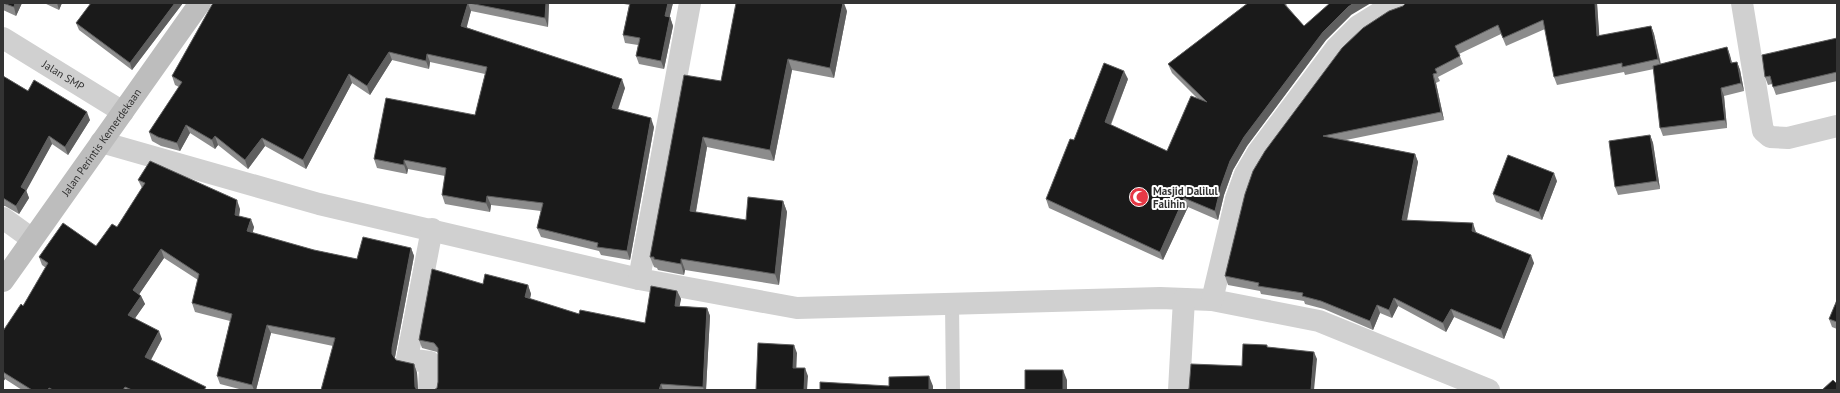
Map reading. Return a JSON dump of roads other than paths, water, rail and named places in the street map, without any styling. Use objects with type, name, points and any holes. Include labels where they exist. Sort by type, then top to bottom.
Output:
[{"type":"main road","name":"Jalan Perintis Kemerdekaan","points":[[3,281],[200,3]]},
{"type":"street","points":[[639,279],[690,3]]},
{"type":"street","points":[[1212,300],[1236,199],[1245,174],[1258,152],[1336,48],[1358,26],[1387,8],[1402,3]]},
{"type":"street","points":[[1742,3],[1763,131],[1770,137],[1788,138],[1837,126]]},
{"type":"street","name":"Jalan SMP","points":[[3,38],[123,112]]},
{"type":"street","points":[[101,142],[319,204],[432,229],[639,279],[797,308],[1160,298],[1212,300],[1319,321],[1488,390]]},
{"type":"street","points":[[3,218],[32,239]]},
{"type":"street","points":[[429,390],[430,362],[407,358],[432,229]]},
{"type":"street","points":[[1179,390],[1184,299]]},
{"type":"lane","points":[[952,304],[953,390]]},
{"type":"place","name":"Masjid Dalilul Falihin","points":[[1139,197]]}]
